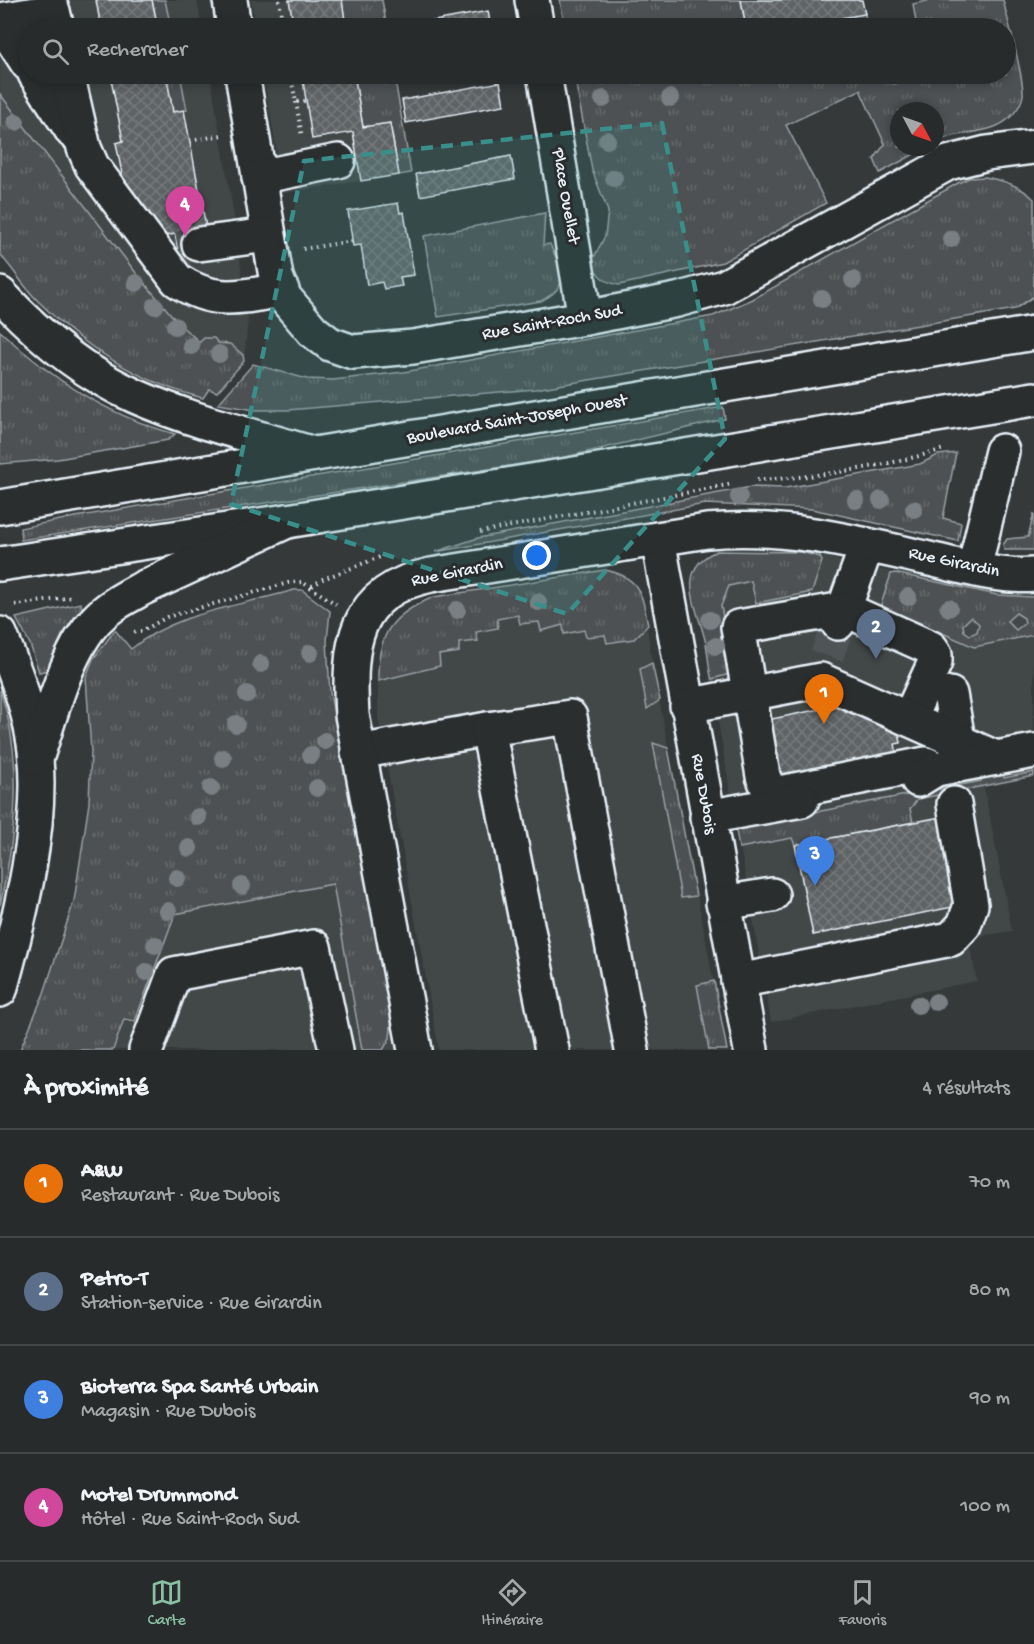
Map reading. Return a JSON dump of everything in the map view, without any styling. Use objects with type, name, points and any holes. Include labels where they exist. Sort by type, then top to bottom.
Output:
[{"type":"main road","points":[[230,0],[233,18]]},
{"type":"main road","points":[[532,0],[535,18]]},
{"type":"main road","points":[[18,48],[0,20],[53,11],[55,18]]},
{"type":"main road","points":[[42,84],[84,148],[99,179],[177,248],[269,244]]},
{"type":"main road","points":[[69,84],[84,148]]},
{"type":"main road","name":"Rue Saint-Roch Sud","points":[[244,84],[269,244],[282,290],[313,331],[330,344],[353,352],[413,347],[585,318],[678,300],[724,287],[948,163],[987,153],[1034,147]]},
{"type":"main road","name":"Place Ouellet","points":[[546,84],[585,318]]},
{"type":"main road","points":[[259,177],[338,161]]},
{"type":"main road","points":[[177,248],[177,280],[207,296],[232,298],[282,290]]},
{"type":"main road","points":[[0,294],[39,333],[71,358],[134,395],[314,454]]},
{"type":"main road","name":"Boulevard Saint-Joseph Ouest","points":[[0,507],[1034,333]]},
{"type":"main road","points":[[0,564],[1034,399]]},
{"type":"main road","points":[[974,569],[1002,451]]},
{"type":"main road","points":[[36,759],[72,658],[80,641],[98,618],[120,600],[143,588],[287,520]]},
{"type":"main road","name":"Rue Girardin","points":[[415,1050],[351,705],[352,642],[360,623],[381,596],[396,585],[422,577],[707,531],[774,528],[812,533],[974,569],[1020,576],[1034,575]]},
{"type":"main road","name":"Rue Dubois","points":[[658,539],[751,1050]]},
{"type":"main road","points":[[841,616],[867,545]]},
{"type":"main road","points":[[909,719],[935,662],[935,654],[930,648],[841,616],[738,627],[763,776],[767,786],[774,792],[785,792],[953,758],[996,758],[1034,751]]},
{"type":"main road","points":[[0,990],[26,885],[34,820],[36,759],[6,620]]},
{"type":"main road","points":[[687,706],[749,694],[824,668],[909,719],[953,758]]},
{"type":"main road","points":[[950,694],[953,758]]},
{"type":"main road","points":[[358,752],[570,717],[632,1050]]},
{"type":"main road","points":[[488,729],[552,1050]]},
{"type":"main road","points":[[707,817],[920,780],[953,758]]},
{"type":"main road","points":[[738,981],[951,939],[964,925],[971,905],[954,804]]},
{"type":"main road","points":[[723,903],[772,895]]},
{"type":"main road","points":[[146,1050],[174,974],[314,946],[336,1050]]},
{"type":"path","points":[[279,0],[282,18]]},
{"type":"path","points":[[292,84],[296,102],[306,101]]},
{"type":"path","points":[[269,244],[353,241]]},
{"type":"path","points":[[752,480],[798,478],[911,459],[952,447]]},
{"type":"path","points":[[470,534],[735,483]]},
{"type":"path","points":[[312,586],[323,579],[383,556]]},
{"type":"path","points":[[142,631],[167,617],[288,584],[302,582],[312,586],[334,602]]},
{"type":"path","points":[[6,620],[79,596]]},
{"type":"highlighted area","points":[[662,123],[725,439],[567,614],[231,504],[304,161]]},
{"type":"shaded area","points":[[0,0],[197,0],[200,18],[18,18],[18,84],[212,84],[235,222],[248,319],[244,361],[207,374],[0,107]]},
{"type":"shaded area","points":[[251,0],[382,0],[385,18],[254,18]]},
{"type":"shaded area","points":[[265,84],[396,84],[411,173],[284,193]]},
{"type":"shaded area","points":[[717,551],[801,552],[997,595],[1034,597],[1034,776],[984,787],[1012,931],[968,938],[977,981],[771,1022],[710,676],[711,666],[702,625],[692,599],[694,568],[701,560]]},
{"type":"shaded area","points":[[605,570],[622,573],[634,582],[643,597],[652,663],[727,1050],[439,1050],[378,718],[378,660],[386,631],[398,617],[415,605],[434,597]]},
{"type":"shaded area","points":[[294,590],[302,590],[330,611],[327,641],[330,693],[398,1050],[105,1050],[259,600]]},
{"type":"green space","points":[[152,0],[165,0],[169,18],[156,18]]},
{"type":"green space","points":[[342,0],[382,0],[385,18],[345,18]]},
{"type":"green space","points":[[560,0],[741,0],[744,18],[563,18]]},
{"type":"green space","points":[[931,0],[1003,0],[1007,18],[915,18],[913,4]]},
{"type":"green space","points":[[865,14],[866,18],[842,18]]},
{"type":"green space","points":[[1016,55],[1023,87],[1022,100],[1014,113],[997,126],[944,139],[944,102],[890,102],[890,156],[911,156],[880,173],[874,159],[885,144],[860,90],[786,125],[826,203],[723,262],[619,285],[609,282],[599,275],[591,263],[605,236],[608,211],[592,170],[576,84],[1016,84]]},
{"type":"green space","points":[[168,84],[182,84],[187,110],[173,112]]},
{"type":"green space","points":[[356,84],[396,84],[411,173],[399,175],[390,123],[363,127]]},
{"type":"green space","points":[[0,94],[136,273],[180,325],[200,342],[204,338],[214,338],[218,343],[230,344],[243,355],[244,361],[217,392],[209,389],[203,398],[157,383],[114,361],[55,318],[33,296],[3,258],[0,253]]},
{"type":"green space","points":[[985,177],[1011,184],[1034,199],[1034,296],[1015,309],[535,389],[288,410],[255,410],[218,404],[253,364],[307,379],[333,380],[404,372],[713,316],[753,299],[958,183],[969,178]]},
{"type":"green space","points":[[545,213],[543,245],[550,244],[562,276],[561,283],[551,295],[541,301],[438,317],[424,236]]},
{"type":"green space","points":[[0,331],[60,380],[103,406],[126,417],[175,434],[168,440],[58,459],[0,464]]},
{"type":"green space","points":[[723,407],[725,419],[562,458],[21,540],[20,528],[75,517]]},
{"type":"green space","points":[[956,453],[943,518],[961,523],[958,541],[812,509],[705,504],[435,552],[478,538],[751,487],[785,488],[920,464],[938,455]]},
{"type":"green space","points":[[1034,513],[1034,550],[1004,550],[1003,545],[1007,539],[1028,537]]},
{"type":"green space","points":[[717,551],[801,552],[820,557],[822,561],[812,592],[756,603],[751,581],[729,586],[721,606],[733,673],[712,679],[706,644],[692,592],[692,579],[695,568],[703,559]]},
{"type":"green space","points":[[605,570],[626,577],[637,588],[641,596],[648,625],[634,639],[607,643],[605,635],[586,637],[584,630],[564,634],[563,625],[541,631],[539,622],[520,624],[518,615],[497,619],[498,628],[476,632],[478,641],[459,643],[459,652],[439,655],[440,666],[378,681],[380,651],[384,639],[397,619],[419,604],[434,597]]},
{"type":"green space","points":[[891,574],[997,595],[1034,597],[1034,635],[974,647],[881,605]],"holes":[[[1016,613],[1024,618],[1025,623],[1016,630],[1007,621]],[[971,617],[979,624],[977,632],[970,635],[964,631],[963,625]]]},
{"type":"green space","points":[[294,590],[302,590],[330,611],[327,641],[330,693],[392,1016],[390,1038],[383,1050],[362,1050],[333,884],[175,914],[135,1021],[124,1019],[113,1050],[20,1050],[44,993],[74,901],[89,803],[91,751],[86,677],[93,659],[115,630],[131,649],[149,636],[188,618]]},
{"type":"green space","points":[[81,603],[82,609],[62,635],[48,670],[39,672],[30,644],[16,618]]},
{"type":"green space","points":[[652,663],[660,700],[647,709],[640,669]]},
{"type":"green space","points":[[0,690],[8,716],[12,743],[15,797],[10,852],[0,905]]},
{"type":"green space","points":[[653,743],[668,748],[696,896],[681,898]]},
{"type":"green space","points":[[1002,772],[1004,778],[1034,772],[1034,776],[918,799],[910,809],[913,822],[795,845],[792,838],[739,848],[735,824],[789,817],[981,781],[984,774]]},
{"type":"green space","points":[[714,981],[727,1050],[709,1050],[697,985]]},
{"type":"building","points":[[96,0],[152,0],[156,18],[99,18]]},
{"type":"building","points":[[289,0],[342,0],[345,18],[292,18]]},
{"type":"building","points":[[741,0],[862,0],[865,14],[842,18],[744,18]]},
{"type":"building","points":[[488,11],[489,18],[450,18]]},
{"type":"building","points":[[112,84],[168,84],[173,112],[184,110],[206,227],[202,257],[180,261],[175,234],[160,237],[126,194],[116,143],[123,141]]},
{"type":"building","points":[[304,84],[356,84],[363,127],[390,123],[399,175],[361,181],[353,132],[312,139]]},
{"type":"building","points":[[489,84],[500,84],[504,105],[406,123],[402,100]]},
{"type":"building","points":[[511,156],[515,179],[420,196],[416,174]]},
{"type":"building","points":[[398,203],[400,213],[404,212],[414,275],[400,277],[402,286],[384,289],[382,282],[367,285],[361,245],[353,246],[348,211]]},
{"type":"building","points":[[835,706],[899,734],[901,743],[895,744],[898,760],[775,785],[762,721]]},
{"type":"building","points":[[941,817],[958,906],[813,935],[795,845]]},
{"type":"tunnel","points":[[178,248],[199,244]]},
{"type":"tunnel","points":[[827,656],[838,623]]},
{"type":"place","name":"Motel Drummond","points":[[185,236]]},
{"type":"place","name":"Petro-T","points":[[876,659]]},
{"type":"place","name":"A&W","points":[[824,724]]},
{"type":"place","name":"Bioterra Spa Santé Urbain","points":[[815,886]]}]
